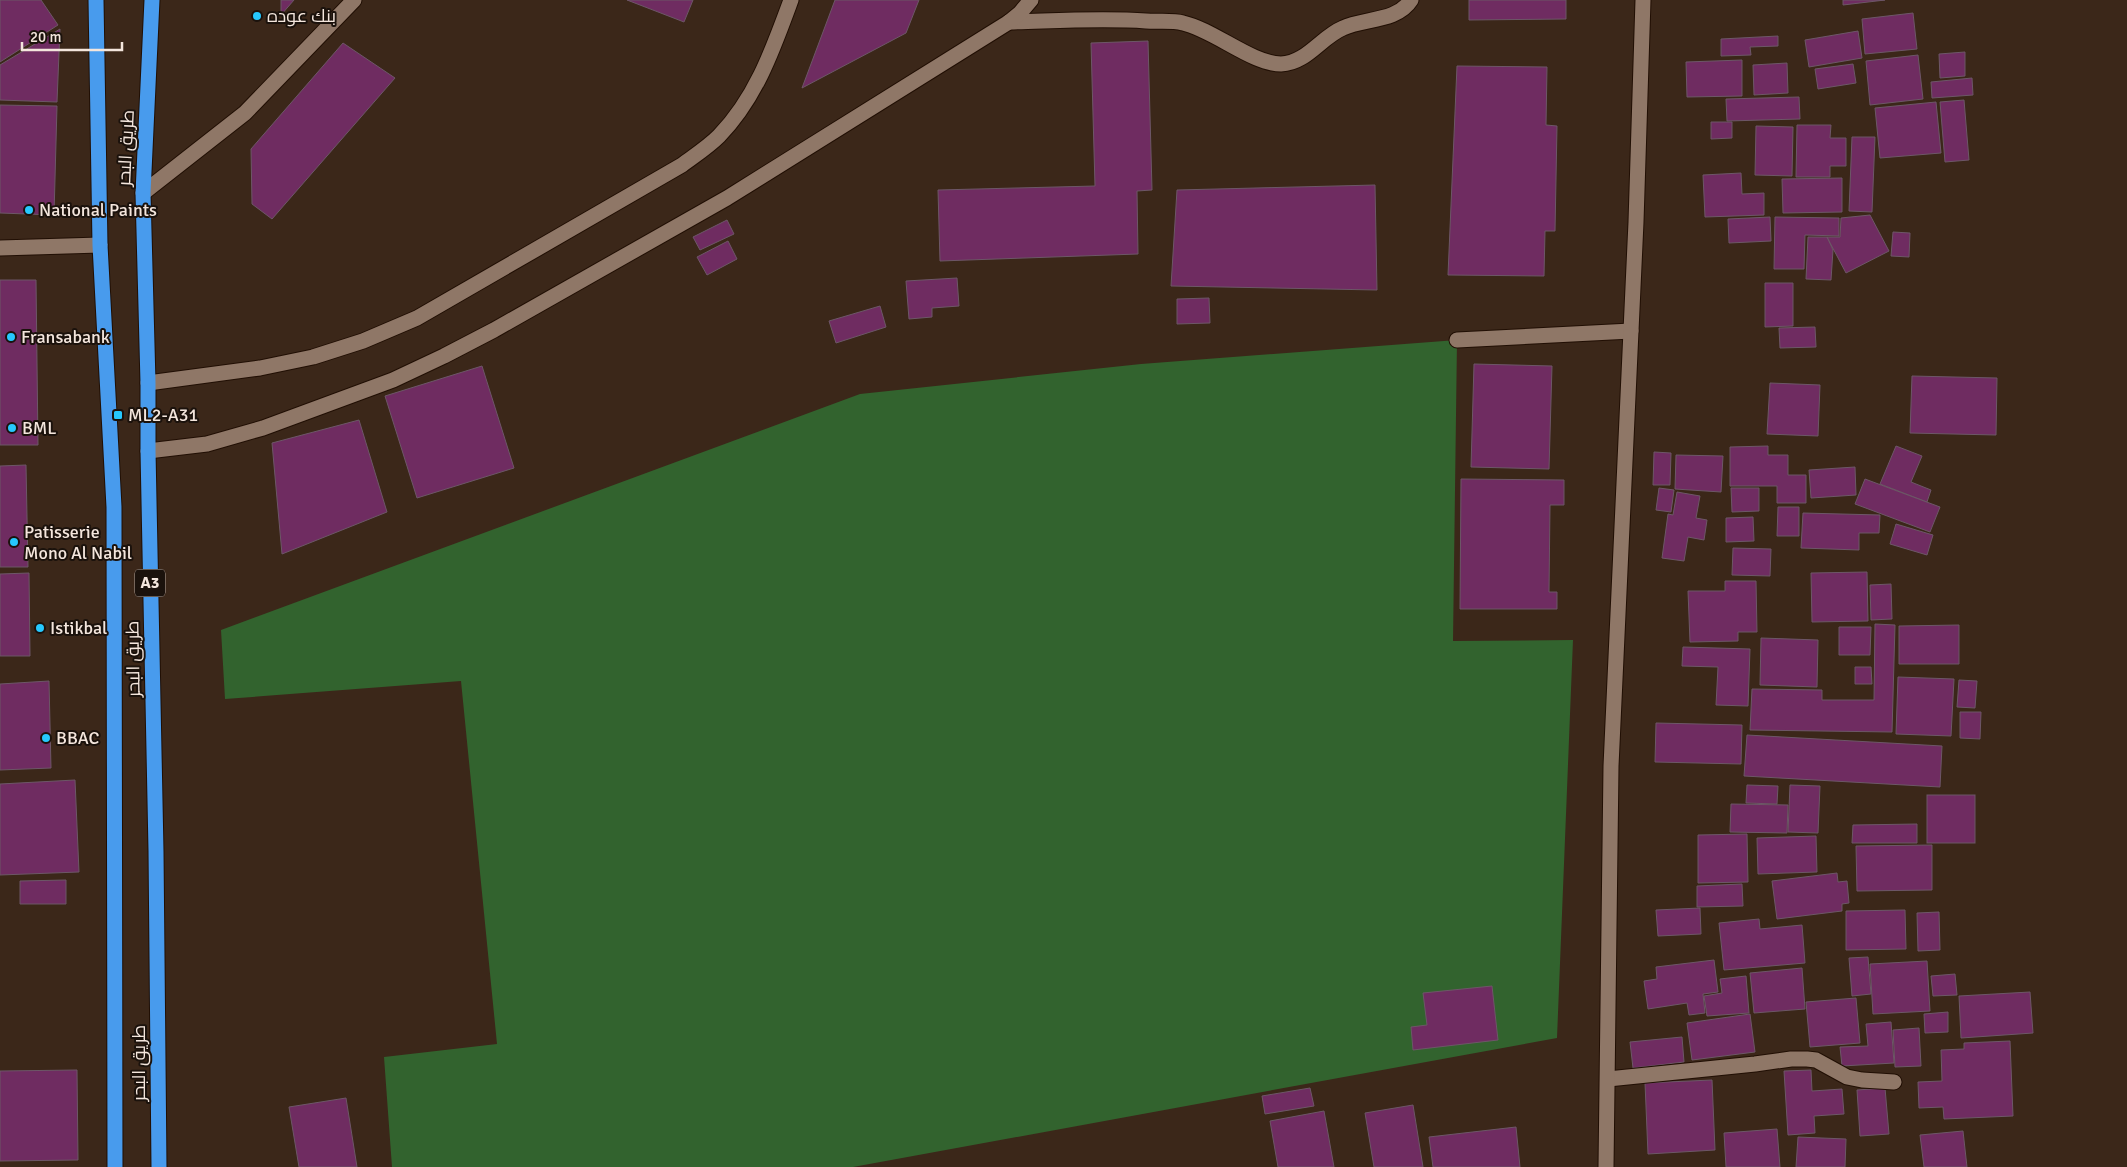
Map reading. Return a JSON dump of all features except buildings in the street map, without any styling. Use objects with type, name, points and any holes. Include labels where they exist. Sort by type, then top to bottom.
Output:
[{"type":"highway","name":"طريق البحر","points":[[96,0],[100,245],[114,507],[115,1167]]},
{"type":"highway","name":"طريق البحر","points":[[152,0],[143,193],[156,851],[159,1167]]},
{"type":"street","points":[[143,193],[245,113],[354,0]]},
{"type":"street","points":[[148,383],[260,368],[313,358],[364,342],[417,318],[682,165],[718,137],[744,105],[768,62],[792,0]]},
{"type":"street","points":[[148,451],[207,444],[263,428],[393,380],[444,356],[494,330],[727,198],[1009,22],[1031,0]]},
{"type":"street","points":[[1009,22],[1120,20],[1183,23],[1202,30],[1264,60],[1282,64],[1308,54],[1343,27],[1395,14],[1412,0]]},
{"type":"street","points":[[1606,1167],[1611,766],[1636,222],[1643,0]]},
{"type":"street","points":[[0,248],[100,245]]},
{"type":"street","points":[[1457,340],[1631,331]]},
{"type":"street","points":[[1608,1079],[1807,1059],[1816,1060],[1847,1077],[1894,1082]]},
{"type":"green space","points":[[1457,340],[1453,641],[1573,640],[1557,1038],[853,1167],[392,1167],[384,1057],[497,1044],[461,681],[225,699],[221,630],[860,394],[1141,364]]},
{"type":"place","name":"بنك عوده","points":[[257,16]]},
{"type":"place","name":"National Paints","points":[[29,210]]},
{"type":"place","name":"Fransabank","points":[[11,337]]},
{"type":"place","name":"ML2-A31","points":[[118,415]]},
{"type":"place","name":"BML","points":[[12,428]]},
{"type":"place","name":"Patisserie Mono Al Nabil","points":[[14,542]]},
{"type":"place","name":"Istikbal","points":[[40,628]]},
{"type":"place","name":"BBAC","points":[[46,738]]}]
